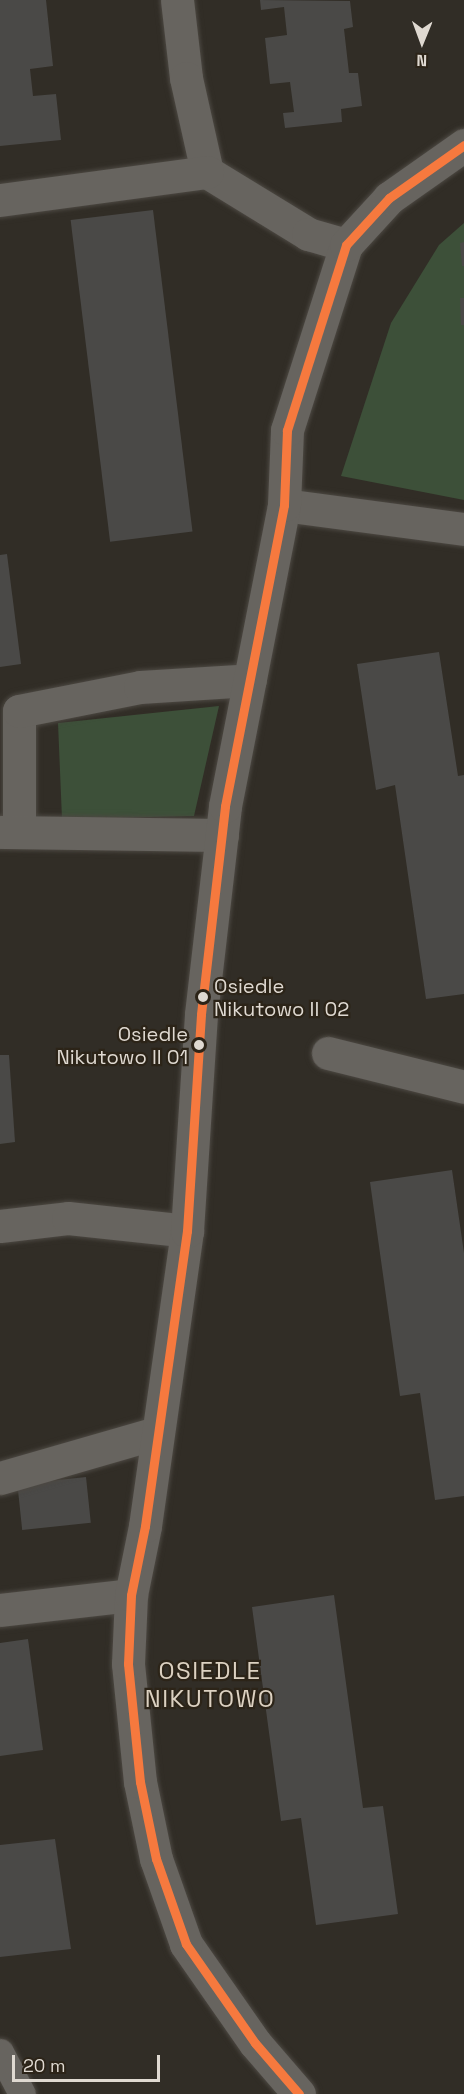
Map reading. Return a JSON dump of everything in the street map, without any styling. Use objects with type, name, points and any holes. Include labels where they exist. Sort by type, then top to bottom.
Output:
[{"type":"street","points":[[177,0],[186,78],[207,172]]},
{"type":"street","points":[[299,2094],[255,2043],[186,1944],[164,1881],[141,1782],[128,1664],[130,1595],[187,1231],[201,1014],[222,834],[284,505],[287,430],[346,245],[389,198],[464,145]]},
{"type":"street","points":[[0,200],[207,172],[308,234],[346,245]]},
{"type":"street","points":[[284,505],[464,529]]},
{"type":"street","points":[[222,834],[9,832],[20,711],[140,687],[250,680]]},
{"type":"street","points":[[328,1053],[464,1087]]},
{"type":"street","points":[[0,1226],[68,1218],[187,1231]]},
{"type":"street","points":[[0,1478],[156,1433]]},
{"type":"street","points":[[0,1610],[130,1595]]},
{"type":"lane","points":[[0,2052],[22,2094]]},
{"type":"green space","points":[[464,223],[464,500],[341,476],[391,323],[439,245]]},
{"type":"green space","points":[[219,706],[194,816],[62,819],[58,723]]},
{"type":"building","points":[[0,0],[46,0],[53,66],[30,69],[33,96],[56,94],[61,140],[0,146]]},
{"type":"building","points":[[260,0],[350,1],[353,27],[344,29],[349,73],[358,73],[362,106],[341,109],[342,122],[285,128],[283,113],[294,112],[290,82],[270,84],[265,38],[287,35],[284,7],[261,10]]},
{"type":"building","points":[[153,210],[192,532],[110,542],[71,220]]},
{"type":"building","points":[[464,242],[464,266],[462,266],[460,243]]},
{"type":"building","points":[[460,298],[464,298],[464,325],[461,325]]},
{"type":"building","points":[[7,554],[21,664],[0,667],[0,555]]},
{"type":"building","points":[[439,652],[458,776],[464,775],[464,994],[426,999],[395,785],[376,790],[357,664]]},
{"type":"building","points":[[0,1055],[9,1055],[15,1142],[0,1144]]},
{"type":"building","points":[[452,1170],[464,1253],[464,1496],[435,1500],[420,1393],[400,1396],[370,1182]]},
{"type":"building","points":[[86,1477],[91,1523],[22,1530],[17,1484]]},
{"type":"building","points":[[334,1595],[363,1808],[383,1806],[398,1914],[316,1925],[301,1818],[281,1821],[252,1607]]},
{"type":"building","points":[[28,1639],[43,1750],[0,1756],[0,1643]]},
{"type":"building","points":[[55,1839],[71,1949],[0,1957],[0,1845]]},
{"type":"transit line","points":[[299,2094],[255,2043],[186,1944],[156,1859],[140,1782],[128,1664],[131,1595],[145,1526],[187,1231],[201,1014],[225,806],[284,505],[287,430],[346,245],[389,198],[464,145]]},
{"type":"place","name":"Osiedle Nikutowo II 02","points":[[203,997]]},
{"type":"place","name":"Osiedle Nikutowo II 01","points":[[199,1045]]},
{"type":"district","name":"OSIEDLE NIKUTOWO","points":[[210,1685]]}]
